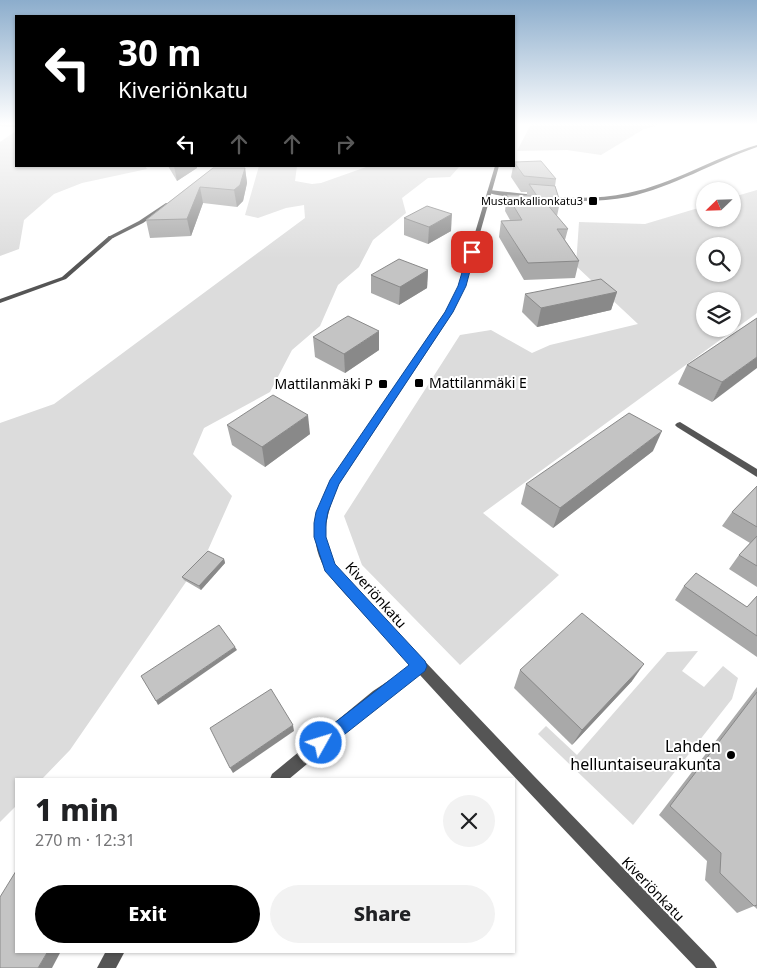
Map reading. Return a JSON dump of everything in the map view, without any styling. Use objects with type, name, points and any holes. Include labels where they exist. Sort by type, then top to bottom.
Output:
[{"type":"street","name":"Kiveriönkatu","points":[[496,169],[462,286],[449,312],[334,483],[322,512],[320,537],[330,567],[420,666],[708,968]]},
{"type":"street","points":[[490,192],[583,199],[627,195],[648,189],[695,169]]},
{"type":"street","points":[[0,301],[64,278],[111,237],[141,222],[172,201]]},
{"type":"street","points":[[680,425],[757,474]]},
{"type":"street","points":[[278,778],[378,696],[420,666]]},
{"type":"street","points":[[106,968],[115,953]]},
{"type":"shaded area","points":[[0,169],[146,169],[82,183],[54,194],[24,220],[19,249],[0,256]]},
{"type":"shaded area","points":[[258,169],[297,169],[295,181],[312,184],[321,183],[360,169],[457,169],[450,177],[428,178],[402,198],[406,213],[373,240],[359,267],[338,285],[320,326],[292,350],[270,392],[204,428],[193,454],[232,496],[208,550],[70,750],[43,778],[15,778],[15,807],[0,822],[0,423],[54,404],[305,218],[304,205],[286,208],[258,218],[245,215]]},
{"type":"shaded area","points":[[757,190],[757,313],[741,325],[741,292],[696,292],[696,337],[724,337],[483,513],[559,575],[460,665],[362,565],[344,516],[460,335],[491,330],[532,353],[550,345],[638,324],[576,266],[579,222],[645,224],[696,209],[696,228],[741,228],[741,195]]},
{"type":"shaded area","points":[[698,651],[682,671],[704,687],[723,666],[738,678],[732,699],[633,825],[538,734],[546,726],[577,755],[667,652]]},
{"type":"building","points":[[211,169],[245,169],[240,185],[234,190],[200,187],[187,219],[146,220]]},
{"type":"building","points":[[519,169],[548,169],[556,179],[524,176]]},
{"type":"building","points":[[529,184],[555,186],[560,202],[546,203],[568,229],[557,229],[579,261],[528,263],[501,221],[522,220],[507,195],[537,196]]},
{"type":"building","points":[[427,206],[452,214],[429,227],[404,218]]},
{"type":"building","points":[[399,259],[428,270],[400,287],[371,275]]},
{"type":"building","points":[[601,279],[617,292],[541,308],[525,294]]},
{"type":"building","points":[[348,316],[379,331],[344,354],[313,337]]},
{"type":"building","points":[[757,318],[757,357],[722,382],[687,365],[729,337],[741,337],[741,329]]},
{"type":"building","points":[[273,395],[308,415],[262,447],[227,425]]},
{"type":"building","points":[[629,413],[662,431],[560,508],[526,484]]},
{"type":"building","points":[[757,486],[757,527],[732,512]]},
{"type":"building","points":[[757,536],[757,566],[739,555]]},
{"type":"building","points":[[208,551],[224,559],[199,586],[182,577]]},
{"type":"building","points":[[696,573],[747,607],[757,596],[757,636],[684,586]]},
{"type":"building","points":[[582,613],[644,664],[582,730],[520,670]]},
{"type":"building","points":[[219,625],[235,647],[156,701],[141,676]]},
{"type":"building","points":[[271,689],[293,725],[230,768],[210,728]]},
{"type":"building","name":"Lahden helluntaiseurakunta","points":[[757,692],[757,905],[754,906],[720,873],[721,853],[670,806]]},
{"type":"building","points":[[15,873],[15,953],[47,953],[38,968],[0,968],[0,897]]},
{"type":"place","name":"Mustankallionkatu3","points":[[593,201]]},
{"type":"place","name":"Mattilanmäki E","points":[[419,383]]},
{"type":"place","name":"Mattilanmäki P","points":[[383,384]]},
{"type":"place","name":"Lahden helluntaiseurakunta","points":[[731,755]]},
{"type":"route","points":[[321,743],[378,696],[420,666],[330,567],[320,537],[320,523],[322,512],[334,483],[449,312],[462,286],[472,252]]}]
